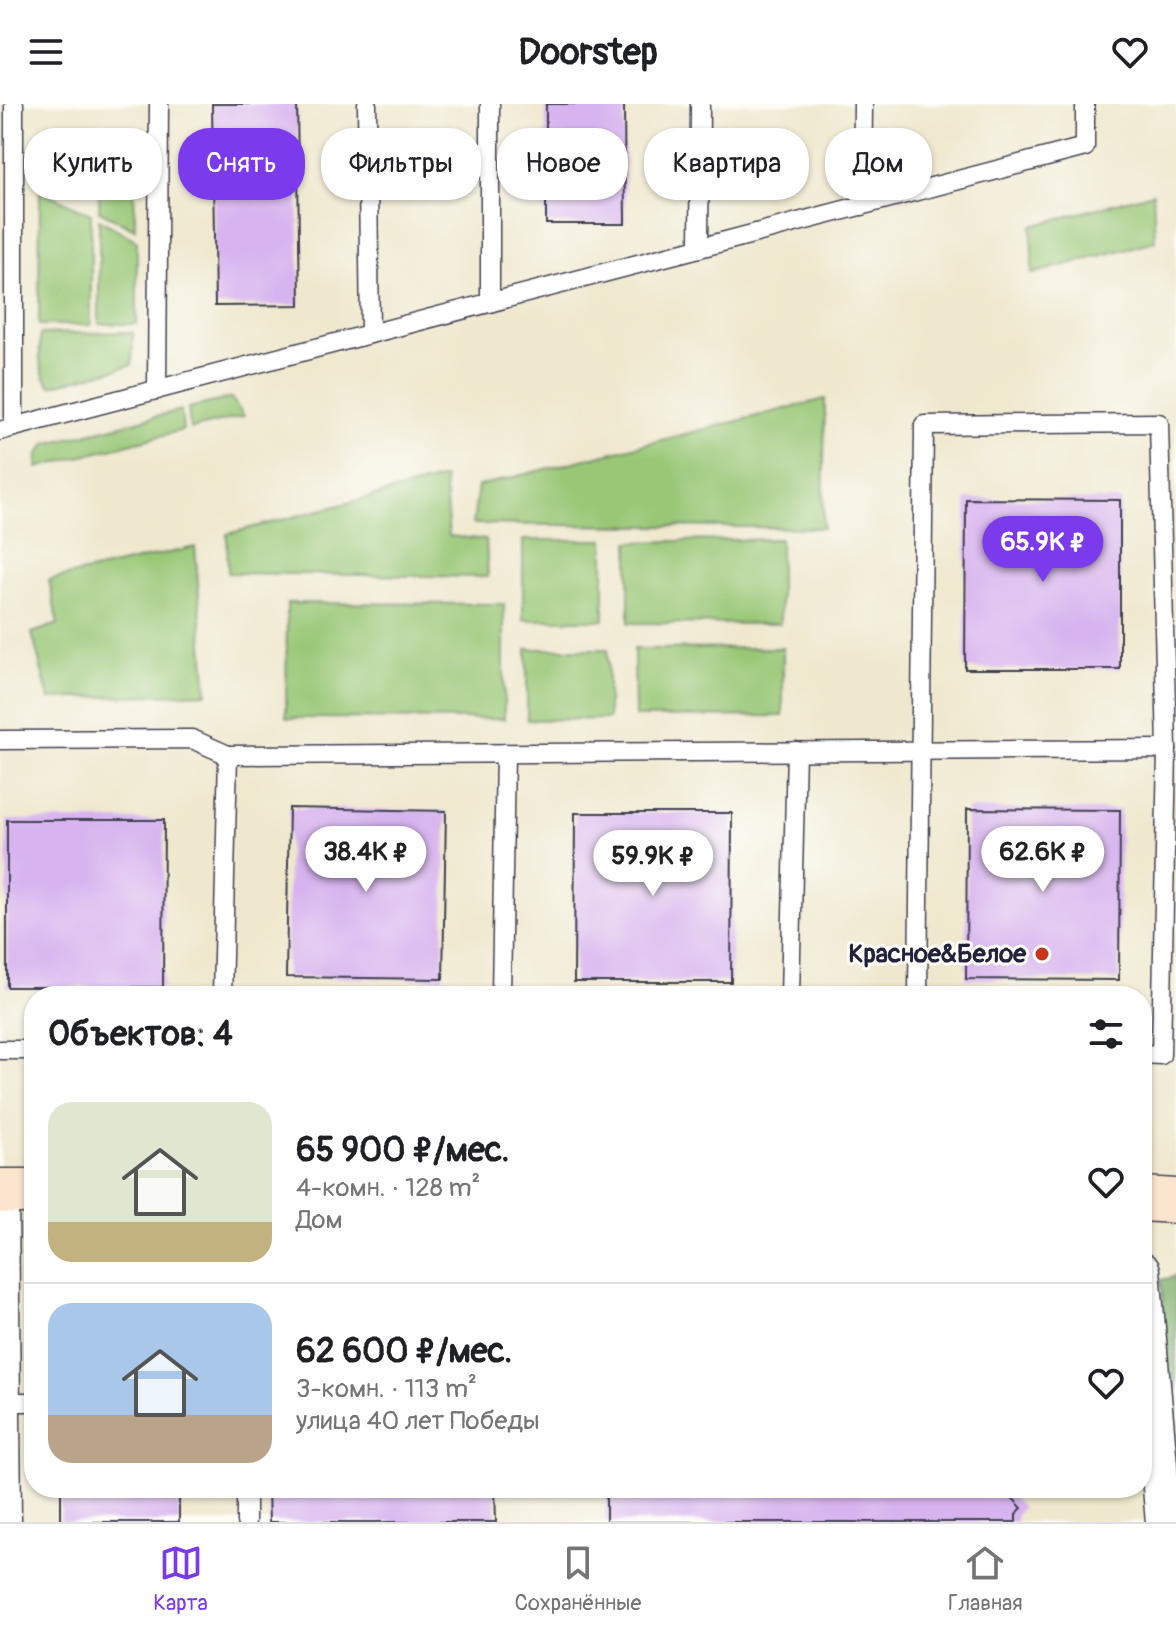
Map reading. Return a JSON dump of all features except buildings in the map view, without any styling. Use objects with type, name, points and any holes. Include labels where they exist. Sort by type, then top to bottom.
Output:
[{"type":"street","points":[[3,1522],[18,1402],[0,1191],[24,1191]]},
{"type":"street","points":[[1152,1200],[1176,1201]]},
{"type":"street","points":[[1152,1385],[1164,1522]]},
{"type":"lane","points":[[14,104],[7,429],[1085,147],[1085,104]]},
{"type":"lane","points":[[157,390],[159,104]]},
{"type":"lane","points":[[367,104],[370,334]]},
{"type":"lane","points":[[490,104],[490,303]]},
{"type":"lane","points":[[699,248],[700,104]]},
{"type":"lane","points":[[862,206],[863,104]]},
{"type":"lane","points":[[918,986],[924,425],[1159,423],[1167,749],[1161,1055],[1152,1055]]},
{"type":"lane","points":[[0,740],[192,739],[228,755],[1167,749]]},
{"type":"lane","points":[[790,986],[796,751]]},
{"type":"lane","points":[[501,986],[505,753]]},
{"type":"lane","points":[[222,986],[228,755]]},
{"type":"lane","points":[[0,1050],[24,1050]]},
{"type":"lane","points":[[246,1498],[246,1522]]},
{"type":"green space","points":[[1153,193],[1155,241],[1032,274],[1032,226]]},
{"type":"green space","points":[[40,200],[61,200],[91,214],[91,325],[39,325]]},
{"type":"green space","points":[[99,200],[134,200],[135,229],[99,211]]},
{"type":"green space","points":[[99,219],[137,241],[137,324],[99,324]]},
{"type":"green space","points":[[133,332],[132,365],[51,386],[43,374],[40,334]]},
{"type":"green space","points":[[231,398],[244,416],[190,429],[188,408]]},
{"type":"green space","points":[[825,399],[823,528],[473,524],[478,486]]},
{"type":"green space","points":[[181,410],[183,430],[37,468],[38,455],[46,444]]},
{"type":"green space","points":[[444,478],[449,536],[486,540],[488,577],[228,573],[227,534]]},
{"type":"green space","points":[[780,539],[780,624],[629,623],[629,542]]},
{"type":"green space","points":[[523,540],[604,540],[604,620],[523,620]]},
{"type":"green space","points":[[195,547],[207,693],[49,699],[32,633],[58,624],[49,580]]},
{"type":"green space","points":[[287,603],[504,604],[504,719],[286,718]]},
{"type":"green space","points":[[783,648],[783,716],[635,717],[634,649]]},
{"type":"green space","points":[[527,649],[608,649],[608,719],[527,720]]},
{"type":"green space","points":[[1176,1276],[1176,1471],[1161,1280]]},
{"type":"place","name":"Красное&Белое","points":[[1042,954]]}]
